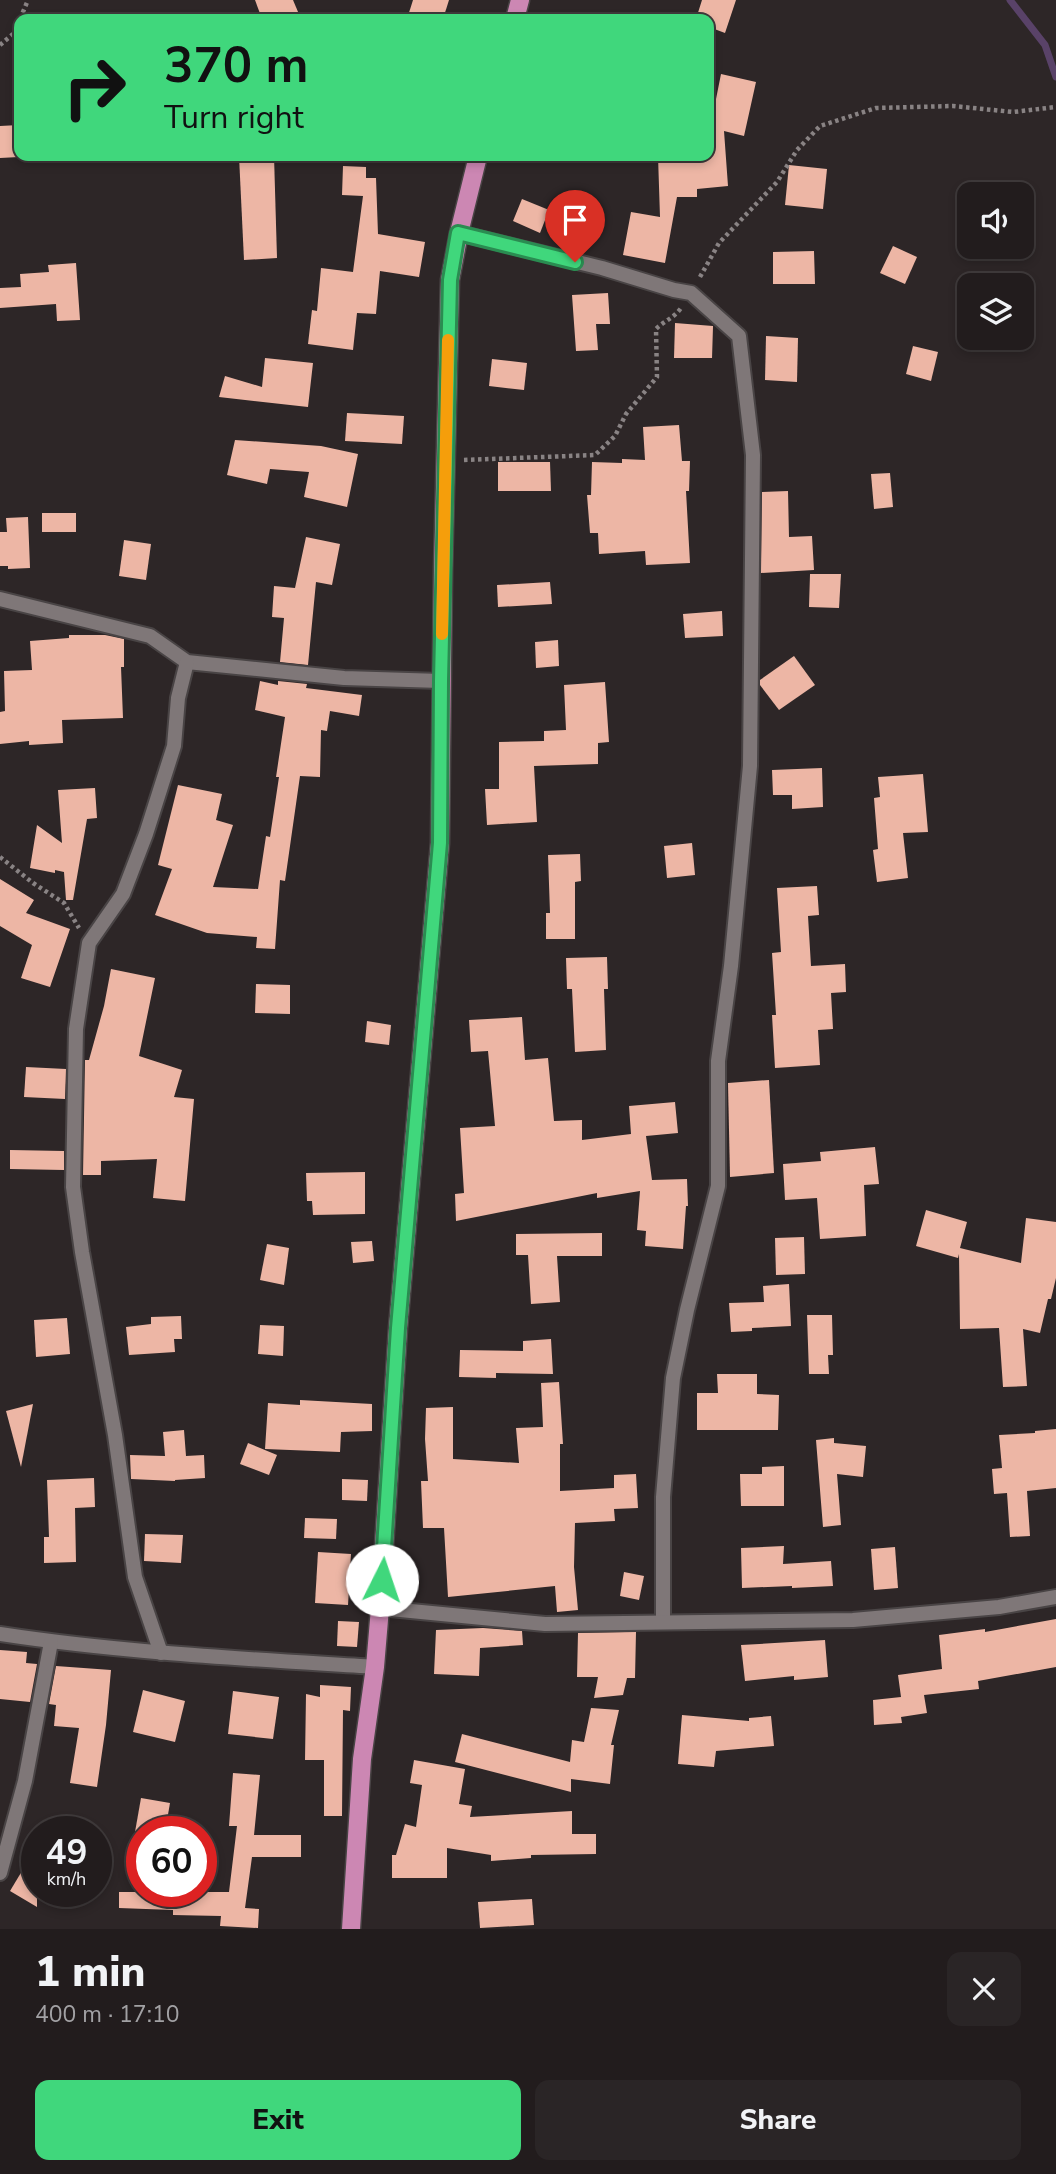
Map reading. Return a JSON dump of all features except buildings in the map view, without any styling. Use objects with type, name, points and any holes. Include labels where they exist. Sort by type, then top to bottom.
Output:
[{"type":"main road","points":[[351,1929],[362,1759],[375,1667],[398,1328],[440,843],[450,280],[458,233],[477,161]]},
{"type":"street","points":[[458,233],[691,293],[739,336],[753,455],[750,766],[731,966],[718,1061],[718,1186],[673,1378],[663,1497],[663,1622]]},
{"type":"street","points":[[0,599],[150,636],[187,662],[344,678],[441,681]]},
{"type":"street","points":[[161,1653],[135,1577],[115,1434],[73,1187],[76,1029],[89,943],[123,894],[146,834],[174,746],[177,698],[187,662]]},
{"type":"street","points":[[380,1608],[545,1624],[853,1620],[999,1607],[1056,1597]]},
{"type":"street","points":[[0,1634],[161,1653],[375,1667]]},
{"type":"street","points":[[0,1873],[25,1781],[51,1642]]},
{"type":"path","points":[[0,45],[14,32]]},
{"type":"path","points":[[446,460],[594,455],[615,436],[626,414],[657,377],[656,329],[664,321],[676,316],[719,243],[777,182],[797,150],[820,126],[876,108],[953,106],[1013,112],[1056,107]]},
{"type":"path","points":[[0,857],[64,903],[89,943]]},
{"type":"waterway","points":[[1010,0],[1045,45],[1056,77]]},
{"type":"slow traffic","points":[[442,634],[448,340]]},
{"type":"route","points":[[382,1580],[398,1328],[440,843],[450,280],[458,233],[575,262]]}]
